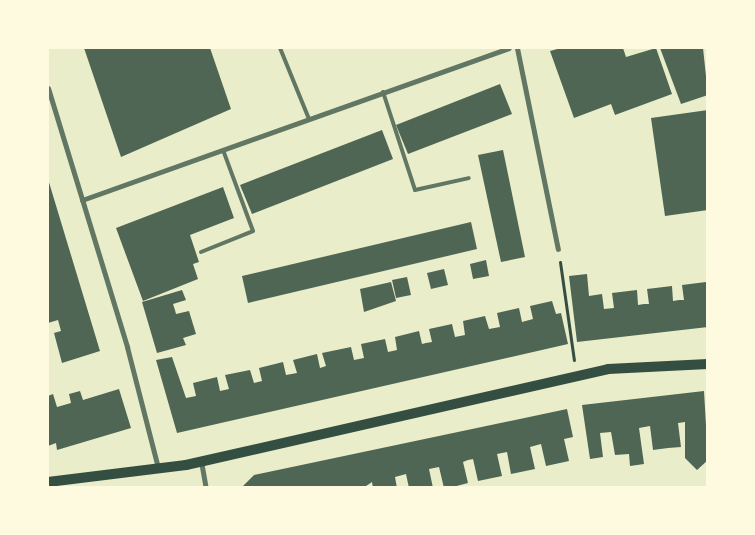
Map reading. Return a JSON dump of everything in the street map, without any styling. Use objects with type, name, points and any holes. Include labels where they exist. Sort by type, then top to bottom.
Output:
[{"type":"main road","points":[[48,482],[158,469],[201,461],[577,376],[648,366],[708,364]]},
{"type":"street","points":[[82,200],[509,48]]},
{"type":"street","points":[[517,48],[558,249]]},
{"type":"street","points":[[48,88],[82,200],[158,469]]},
{"type":"street","points":[[201,461],[206,488]]},
{"type":"lane","points":[[280,48],[309,119]]},
{"type":"lane","points":[[383,92],[415,190],[469,178]]},
{"type":"lane","points":[[201,252],[253,231],[223,150]]},
{"type":"path","points":[[558,249],[577,376]]},
{"type":"building","points":[[84,48],[210,48],[231,109],[121,157]]},
{"type":"building","points":[[561,48],[623,48],[626,57],[656,48],[672,94],[615,115],[611,104],[574,118],[550,51]]},
{"type":"building","points":[[660,48],[703,48],[708,95],[681,104]]},
{"type":"building","points":[[500,84],[512,114],[408,154],[396,125]]},
{"type":"building","points":[[708,110],[708,210],[665,216],[651,118]]},
{"type":"building","points":[[382,130],[393,159],[252,214],[240,185]]},
{"type":"building","points":[[503,150],[525,257],[501,262],[478,155]]},
{"type":"building","points":[[48,179],[100,351],[62,363],[54,333],[61,331],[58,320],[48,323]]},
{"type":"building","points":[[223,187],[234,218],[190,235],[199,262],[193,264],[198,279],[143,301],[116,228]]},
{"type":"building","points":[[471,222],[477,249],[248,303],[242,276]]},
{"type":"building","points":[[486,260],[489,276],[473,279],[470,264]]},
{"type":"building","points":[[444,269],[448,285],[431,289],[427,273]]},
{"type":"building","points":[[587,274],[589,296],[602,294],[604,309],[614,308],[612,293],[637,290],[638,305],[649,304],[647,289],[672,286],[673,301],[684,300],[682,285],[706,282],[708,327],[577,342],[569,276]]},
{"type":"building","points":[[407,277],[411,295],[396,298],[392,280]]},
{"type":"building","points":[[391,282],[396,301],[364,312],[360,289]]},
{"type":"building","points":[[182,290],[186,300],[173,304],[176,314],[189,311],[196,334],[183,338],[186,345],[157,353],[142,302]]},
{"type":"building","points":[[552,301],[556,314],[561,313],[568,344],[177,433],[156,360],[172,357],[186,398],[196,396],[193,383],[217,377],[220,391],[229,389],[225,375],[250,370],[254,383],[262,381],[259,368],[283,362],[286,375],[297,373],[293,360],[317,354],[320,368],[326,366],[322,353],[351,347],[354,360],[364,358],[361,344],[385,339],[388,352],[397,350],[395,337],[419,331],[422,344],[432,342],[429,329],[452,324],[455,337],[465,335],[463,321],[485,316],[489,329],[500,327],[497,313],[519,308],[522,322],[533,319],[530,306]]},
{"type":"building","points":[[119,389],[131,428],[57,450],[56,443],[48,446],[48,396],[53,394],[57,407],[71,403],[69,394],[80,391],[83,400]]},
{"type":"building","points":[[704,391],[708,460],[697,470],[685,458],[685,422],[678,423],[681,447],[653,450],[650,426],[639,428],[644,464],[630,466],[629,454],[615,455],[611,432],[600,433],[603,457],[590,459],[582,405]]},
{"type":"building","points":[[567,409],[573,437],[564,439],[569,461],[546,466],[541,444],[530,447],[535,469],[511,474],[507,452],[497,454],[502,476],[478,481],[473,459],[468,460],[463,462],[468,483],[449,488],[444,488],[439,467],[429,469],[433,488],[409,488],[406,474],[395,477],[397,488],[373,488],[372,482],[363,488],[241,488],[254,475]]}]
